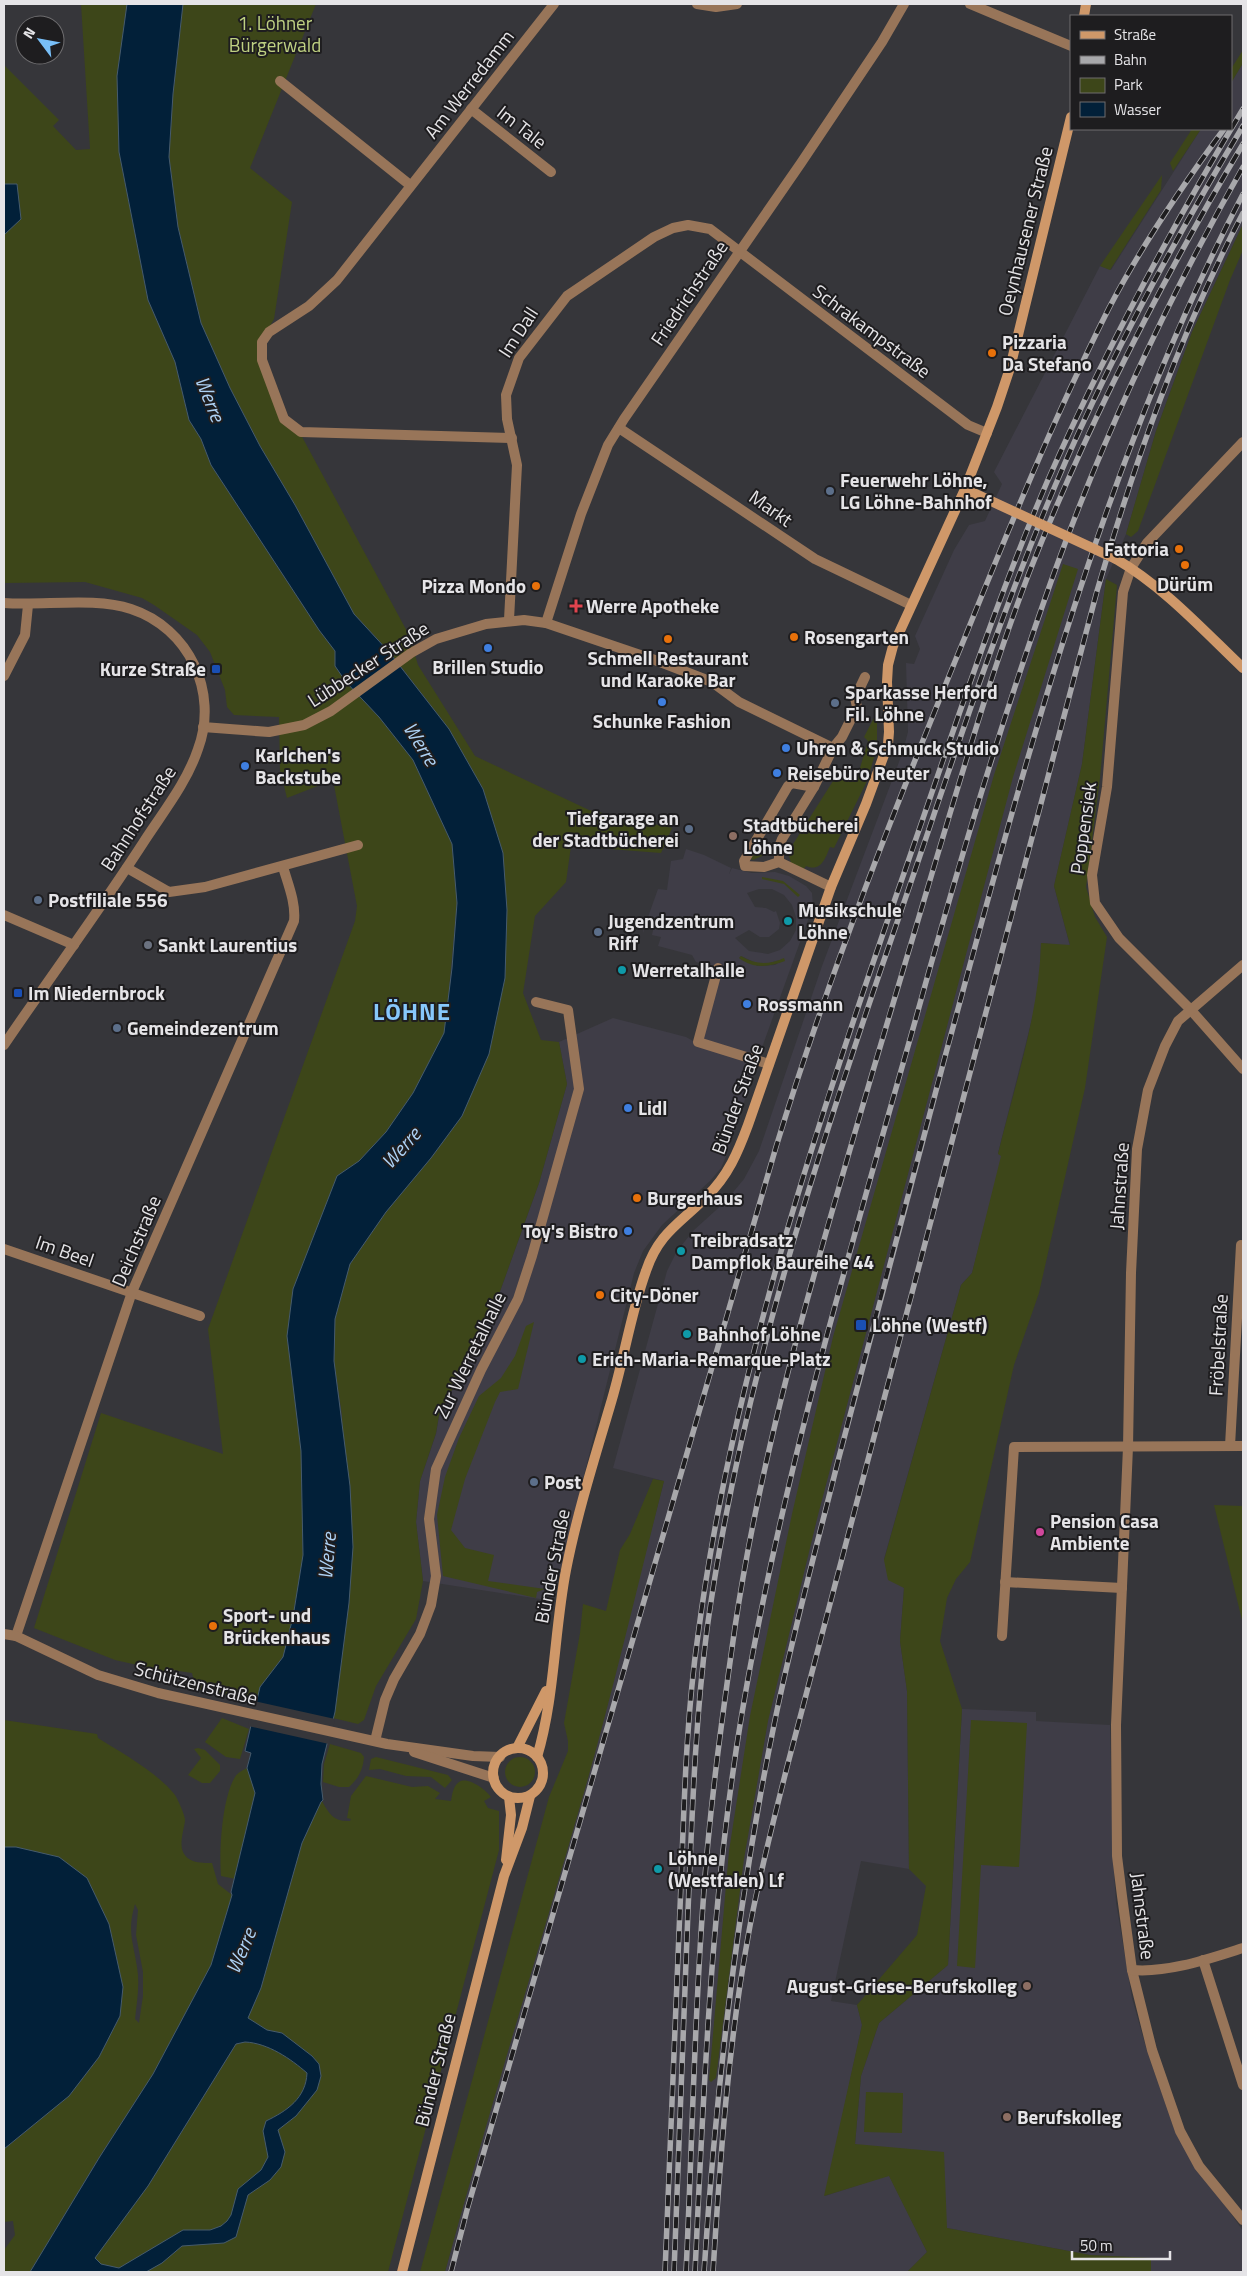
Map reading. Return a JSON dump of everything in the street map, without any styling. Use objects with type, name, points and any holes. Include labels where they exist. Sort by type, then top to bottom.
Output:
[{"type":"main road","name":"Oeynhausener Straße","points":[[866,804],[888,744],[888,665],[893,646],[965,489],[1010,368],[1070,121]]},
{"type":"main road","points":[[965,489],[1116,559],[1131,568],[1171,601],[1243,668]]},
{"type":"main road","name":"Bünder Straße","points":[[537,1757],[552,1679],[566,1570],[582,1501],[610,1406],[646,1271],[661,1239],[707,1196],[728,1171],[737,1155],[831,887],[866,804]]},
{"type":"main road","points":[[517,1748],[552,1679]]},
{"type":"main road","points":[[517,1748],[532,1752],[542,1765],[544,1774],[537,1790],[530,1796],[520,1798],[509,1797],[499,1790],[494,1778],[494,1767],[500,1756],[517,1748]]},
{"type":"main road","points":[[504,1876],[522,1828],[530,1796]]},
{"type":"main road","points":[[504,1876],[511,1815],[509,1797]]},
{"type":"main road","name":"Bünder Straße","points":[[402,2272],[504,1876]]},
{"type":"street","name":"Am Werredamm","points":[[512,438],[301,432],[284,419],[262,360],[262,342],[269,332],[309,306],[337,280],[554,4]]},
{"type":"street","points":[[697,4],[716,7],[737,4]]},
{"type":"street","name":"Friedrichstraße","points":[[546,623],[581,514],[608,445],[632,405],[801,163],[882,42],[904,4]]},
{"type":"street","points":[[970,4],[1070,46]]},
{"type":"street","points":[[280,81],[410,185]]},
{"type":"street","name":"Im Tale","points":[[471,109],[551,172]]},
{"type":"street","name":"Im Dall","points":[[510,620],[517,465],[507,419],[506,395],[512,373],[519,358],[567,296],[654,237],[673,228],[688,225],[710,229],[738,252]]},
{"type":"street","name":"Schrakampstraße","points":[[738,252],[968,425],[987,433]]},
{"type":"street","name":"Markt","points":[[619,428],[815,559],[911,605]]},
{"type":"street","name":"Poppensiek","points":[[1243,442],[1147,543],[1131,568],[1123,592],[1107,787],[1092,875],[1095,903],[1118,938],[1190,1009],[1243,1069]]},
{"type":"street","points":[[4,603],[28,605],[104,604],[132,609],[160,624],[183,644],[199,676],[204,694],[203,727]]},
{"type":"street","points":[[4,676],[25,635],[28,605]]},
{"type":"street","name":"Lübbecker Straße","points":[[203,727],[270,732],[304,725],[331,711],[411,653],[436,639],[486,624],[510,620],[546,623],[655,660],[712,682],[739,702],[833,748]]},
{"type":"street","points":[[779,862],[779,847],[782,839],[814,786],[833,748],[842,737],[857,707],[855,698],[866,677]]},
{"type":"street","name":"Bahnhofstraße","points":[[4,1045],[127,868],[189,770],[199,748],[203,727]]},
{"type":"street","points":[[814,786],[792,783],[788,786],[744,861],[744,866],[764,867],[779,862],[831,887]]},
{"type":"street","points":[[127,868],[169,892],[205,887],[358,845]]},
{"type":"street","name":"Deichstraße","points":[[16,1636],[132,1292],[294,921],[295,912],[283,866]]},
{"type":"street","points":[[4,915],[74,945]]},
{"type":"street","name":"Jahnstraße","points":[[1243,965],[1178,1021],[1165,1046],[1148,1090],[1137,1149],[1131,1273],[1128,1447],[1116,1725],[1118,1856],[1132,1970],[1152,2050],[1180,2131],[1199,2166],[1243,2220]]},
{"type":"street","points":[[718,968],[698,1042],[769,1064]]},
{"type":"street","name":"Zur Werretalhalle","points":[[375,1741],[388,1693],[420,1634],[431,1605],[436,1576],[429,1519],[436,1469],[481,1370],[518,1299],[580,1089],[568,1010],[536,1002]]},
{"type":"street","name":"Fröbelstraße","points":[[1230,1446],[1241,1245]]},
{"type":"street","name":"Im Beel","points":[[4,1249],[200,1316]]},
{"type":"street","points":[[1002,1636],[1014,1447],[1243,1446]]},
{"type":"street","points":[[1005,1582],[1122,1588]]},
{"type":"street","name":"Schützenstraße","points":[[4,1634],[16,1636],[98,1675],[130,1686],[387,1744],[494,1778]]},
{"type":"street","name":"Schützenstraße","points":[[387,1744],[473,1756],[500,1756]]},
{"type":"street","points":[[1132,1970],[1149,1971],[1203,1960],[1243,1948]]},
{"type":"street","points":[[1203,1960],[1243,2086]]},
{"type":"shaded area","points":[[1243,63],[1243,224],[1192,332],[1156,431],[1126,534],[1106,579],[1082,764],[1054,886],[1070,946],[1041,943],[1040,975],[1035,1007],[998,1153],[1002,1156],[972,1273],[961,1285],[884,1559],[904,1588],[900,1641],[907,1691],[909,1869],[861,1861],[831,2001],[857,2005],[862,2025],[825,2196],[889,2175],[927,2252],[907,2272],[445,2272],[471,2174],[585,1787],[664,1481],[613,1468],[667,1271],[677,1251],[694,1230],[725,1202],[744,1179],[759,1151],[822,966],[902,754],[908,732],[906,663],[914,664],[920,649],[915,636],[954,550],[969,525],[985,521],[1002,484],[994,472],[1100,266],[1111,270],[1200,130],[1232,130],[1232,81]]},
{"type":"shaded area","points":[[686,849],[731,868],[729,874],[732,868],[752,873],[775,872],[789,876],[806,886],[812,893],[813,906],[764,1042],[727,1154],[721,1168],[710,1181],[662,1225],[643,1251],[634,1273],[553,1601],[423,1581],[416,1522],[420,1481],[436,1434],[439,1416],[494,1308],[539,1183],[567,1084],[559,1042],[613,1018],[686,1037],[700,1045],[721,969],[696,962],[692,955],[658,946],[661,937],[652,935],[654,926],[646,924],[643,933],[643,931],[658,889],[667,890],[671,861],[683,859]],"holes":[[[759,889],[772,889],[784,895],[792,905],[796,917],[796,930],[790,941],[780,950],[768,954],[749,951],[735,938],[749,930],[760,937],[769,937],[779,929],[780,923],[776,911],[755,907],[747,893]],[[741,956],[756,963],[766,964],[784,959],[775,965],[758,966],[739,958]]]},
{"type":"shaded area","name":"August-Griese-Berufskolleg","points":[[962,1709],[1036,1712],[1036,1721],[1110,1725],[1113,1858],[1116,1902],[1132,1998],[1147,2051],[1176,2134],[1243,2231],[1243,2272],[1151,2272],[1151,2258],[1090,2255],[947,2228],[855,2144],[861,2076],[879,2023],[948,1965]]},
{"type":"green space","points":[[81,4],[127,4],[117,76],[119,152],[148,300],[175,362],[189,420],[201,439],[211,465],[319,630],[335,651],[335,666],[346,682],[379,717],[413,760],[452,844],[457,902],[445,1033],[413,1093],[386,1132],[359,1161],[337,1176],[287,1336],[301,1451],[303,1555],[293,1617],[283,1657],[260,1687],[257,1701],[196,1689],[192,1673],[173,1670],[169,1672],[115,1660],[34,1628],[101,1413],[223,1454],[208,1329],[355,921],[357,906],[333,780],[287,798],[280,770],[279,717],[234,715],[227,707],[225,690],[210,652],[197,635],[142,598],[85,582],[4,583],[4,65],[59,120],[53,126],[76,150],[90,149]]},
{"type":"green space","name":"1. Löhner Bürgerwald","points":[[183,4],[316,4],[250,168],[292,202],[274,319],[267,331],[265,356],[289,424],[300,433],[409,635],[418,665],[475,756],[589,810],[672,828],[661,853],[571,846],[566,882],[535,916],[523,993],[541,1040],[559,1042],[567,1084],[539,1183],[494,1308],[439,1415],[436,1433],[420,1481],[416,1522],[423,1581],[416,1619],[376,1686],[364,1720],[358,1724],[333,1718],[349,1603],[342,1415],[334,1361],[335,1319],[350,1264],[386,1212],[431,1158],[462,1116],[505,978],[507,910],[503,853],[483,789],[449,729],[389,651],[354,614],[295,505],[260,446],[230,388],[201,323],[178,227],[169,157],[173,94]]},
{"type":"green space","points":[[1243,50],[1243,63],[1232,81],[1232,67]]},
{"type":"green space","points":[[1191,130],[1200,130],[1173,171],[1170,163]]},
{"type":"green space","points":[[1162,175],[1161,190],[1110,270],[1100,266]]},
{"type":"green space","points":[[1243,224],[1243,250],[1230,280],[1138,531],[1131,537],[1126,534],[1156,431],[1192,332]]},
{"type":"green space","points":[[1063,564],[1078,569],[1013,777],[818,1515],[768,1721],[744,1859],[716,2078],[711,2082],[709,2080],[729,1851],[750,1716],[792,1514],[833,1337],[994,775]]},
{"type":"green space","points":[[1106,579],[1117,585],[1100,778],[1086,887],[1095,917],[1107,937],[1085,1088],[1039,1293],[1014,1365],[970,1562],[956,1579],[947,1598],[940,1641],[962,1709],[948,1965],[879,2023],[861,2076],[855,2144],[944,2152],[947,2228],[1090,2255],[1151,2258],[1151,2272],[907,2272],[927,2252],[889,2176],[824,2196],[862,2025],[857,2005],[917,1935],[926,1886],[909,1869],[907,1691],[900,1641],[904,1588],[888,1580],[884,1560],[961,1285],[972,1273],[1001,1156],[998,1154],[1031,1023],[1036,996],[1041,943],[1070,945],[1054,886],[1082,764]]},
{"type":"green space","points":[[877,712],[877,748],[867,781],[834,848],[830,847],[819,866],[806,866],[803,870],[791,863],[788,852],[840,770],[857,778],[868,741],[864,737]]},
{"type":"green space","points":[[760,840],[767,849],[762,856],[753,860],[751,859]]},
{"type":"green space","points":[[762,877],[783,881],[800,895],[798,897],[784,884],[762,879]]},
{"type":"green space","points":[[741,956],[762,963],[784,958],[785,961],[761,966],[744,962],[739,958]]},
{"type":"green space","points":[[534,1322],[518,1389],[500,1392],[495,1402],[465,1479],[451,1530],[465,1548],[494,1555],[488,1581],[545,1589],[537,1592],[536,1598],[443,1576],[437,1515],[445,1477],[459,1438],[479,1396],[501,1378],[515,1356],[526,1326]]},
{"type":"green space","points":[[653,1479],[664,1481],[606,1712],[445,2272],[420,2272],[549,1797],[568,1751],[564,1723],[580,1633],[583,1604],[606,1611],[620,1550],[630,1534]]},
{"type":"green space","points":[[1214,1505],[1243,1506],[1243,1624]]},
{"type":"green space","points":[[222,1718],[249,1729],[240,1759],[226,1757],[205,1742]]},
{"type":"green space","points":[[4,1720],[97,1734],[98,1738],[149,1771],[175,1795],[185,1818],[182,1842],[184,1853],[193,1861],[212,1863],[218,1884],[232,1895],[211,1965],[179,2026],[153,2074],[101,2154],[30,2272],[4,2272],[4,2250],[15,2235],[13,2221],[4,2222],[4,2149],[69,2096],[99,2057],[120,2016],[16,1847],[4,1847]],"holes":[[[135,1904],[138,1910],[136,1935],[143,1972],[143,1996],[139,2023],[135,2019],[138,1980],[131,1929]]]},
{"type":"green space","points":[[971,1720],[1027,1723],[1019,1867],[981,1865],[975,1968],[957,1966]]},
{"type":"green space","points":[[330,1744],[361,1753],[364,1757],[360,1773],[349,1787],[339,1787],[323,1782],[324,1764]]},
{"type":"green space","points":[[194,1749],[205,1750],[220,1765],[220,1771],[210,1783],[202,1783],[188,1775],[201,1758]]},
{"type":"green space","points":[[376,1757],[448,1775],[452,1780],[445,1788],[431,1777],[406,1776],[380,1769],[369,1770],[371,1759]]},
{"type":"green space","points":[[520,1757],[526,1758],[534,1766],[534,1778],[526,1786],[520,1787],[514,1786],[506,1778],[505,1772],[506,1766],[514,1758]]},
{"type":"green space","points":[[247,1768],[255,1792],[236,1879],[221,1876],[222,1825],[231,1786],[236,1776]]},
{"type":"green space","points":[[366,1776],[412,1787],[428,1786],[440,1793],[435,1799],[451,1801],[455,1786],[459,1782],[472,1782],[491,1797],[484,1801],[488,1808],[499,1811],[499,1850],[388,2272],[83,2272],[148,2186],[236,2044],[261,1988],[302,1843],[321,1802],[336,1819],[350,1821],[351,1819],[347,1818],[351,1796]]},
{"type":"green space","points":[[866,2092],[903,2093],[902,2133],[864,2132]]},
{"type":"water","name":"Werre","points":[[127,4],[183,4],[173,94],[169,157],[178,227],[201,323],[230,388],[260,446],[295,505],[354,614],[389,652],[449,729],[483,789],[503,853],[507,910],[505,978],[489,1054],[462,1116],[431,1158],[386,1212],[350,1264],[335,1319],[334,1361],[350,1486],[353,1547],[349,1603],[335,1712],[322,1764],[321,1784],[323,1800],[302,1843],[261,1988],[248,2018],[267,2030],[282,2033],[312,2056],[319,2064],[321,2076],[317,2090],[296,2116],[278,2130],[285,2152],[281,2167],[270,2180],[248,2195],[236,2237],[224,2243],[182,2246],[162,2263],[146,2272],[30,2272],[99,2158],[153,2074],[211,1965],[232,1895],[231,1892],[255,1793],[247,1768],[251,1753],[245,1751],[260,1687],[283,1657],[293,1617],[303,1555],[301,1451],[287,1336],[293,1289],[337,1176],[359,1161],[386,1132],[413,1093],[444,1033],[457,903],[452,844],[413,760],[379,717],[346,682],[335,666],[335,651],[319,630],[211,465],[201,439],[189,420],[175,362],[148,300],[119,152],[117,76]],"holes":[[[254,2043],[271,2049],[294,2062],[307,2073],[306,2082],[294,2103],[266,2121],[263,2131],[268,2157],[261,2170],[238,2189],[231,2215],[227,2221],[221,2226],[210,2230],[183,2230],[119,2268],[101,2264],[95,2258],[148,2186],[236,2044]]]},
{"type":"water","points":[[4,184],[17,184],[21,219],[4,235]]},
{"type":"water","points":[[4,1847],[16,1847],[59,1857],[87,1878],[109,1924],[123,1987],[120,2016],[99,2057],[69,2096],[4,2149]]},
{"type":"pier","points":[[254,1701],[335,1719],[329,1744],[248,1726]]},
{"type":"railway","points":[[1232,128],[1243,109]]},
{"type":"railway","points":[[674,2272],[693,1805],[703,1664],[722,1537],[740,1446],[762,1356],[786,1266],[841,1087],[974,697],[1033,538],[1075,439],[1119,348],[1167,258],[1243,126]]},
{"type":"railway","points":[[451,2272],[467,2210],[776,1147],[818,1018],[864,890],[1016,512],[1089,348],[1135,261],[1178,194],[1223,130]]},
{"type":"railway","points":[[665,2272],[690,1703],[698,1635],[713,1541],[731,1448],[753,1355],[805,1171],[864,989],[968,689],[1026,533],[1091,386],[1164,246],[1231,130]]},
{"type":"railway","points":[[686,2272],[700,1950],[716,1765],[735,1627],[747,1557],[761,1487],[794,1348],[852,1142],[958,788],[991,680],[1029,573],[1076,462],[1127,354],[1183,248],[1243,144]]},
{"type":"railway","points":[[695,2272],[710,1992],[731,1782],[758,1625],[797,1450],[843,1276],[947,906],[1015,685],[1073,523],[1116,418],[1189,266],[1243,167]]},
{"type":"railway","points":[[704,2272],[722,2066],[749,1861],[774,1725],[804,1593],[851,1410],[1006,833],[1072,615],[1108,507],[1148,401],[1193,296],[1243,194]]},
{"type":"railway","points":[[713,2272],[726,2104],[741,1978],[756,1894],[787,1767],[1097,591],[1143,446],[1179,351],[1220,258],[1243,213]]},
{"type":"place","name":"Pizzaria Da Stefano","points":[[992,353]]},
{"type":"place","name":"Feuerwehr Löhne, LG Löhne-Bahnhof","points":[[830,491]]},
{"type":"place","name":"Fattoria","points":[[1179,549]]},
{"type":"place","name":"Dürüm","points":[[1185,565]]},
{"type":"place","name":"Pizza Mondo","points":[[536,586]]},
{"type":"place","name":"Werre Apotheke","points":[[576,606]]},
{"type":"place","name":"Rosengarten","points":[[794,637]]},
{"type":"place","name":"Schmell Restaurant und Karaoke Bar","points":[[668,639]]},
{"type":"place","name":"Brillen Studio","points":[[488,648]]},
{"type":"place","name":"Kurze Straße","points":[[216,669]]},
{"type":"place","name":"Schunke Fashion","points":[[662,702]]},
{"type":"place","name":"Sparkasse Herford Fil. Löhne","points":[[835,703]]},
{"type":"place","name":"Uhren & Schmuck Studio","points":[[786,748]]},
{"type":"place","name":"Karlchen's Backstube","points":[[245,766]]},
{"type":"place","name":"Reisebüro Reuter","points":[[777,773]]},
{"type":"place","name":"Tiefgarage an der Stadtbücherei","points":[[689,829]]},
{"type":"place","name":"Stadtbücherei Löhne","points":[[733,836]]},
{"type":"place","name":"Postfiliale 556","points":[[38,900]]},
{"type":"place","name":"Musikschule Löhne","points":[[788,921]]},
{"type":"place","name":"Jugendzentrum Riff","points":[[598,932]]},
{"type":"place","name":"Sankt Laurentius","points":[[148,945]]},
{"type":"place","name":"Werretalhalle","points":[[622,970]]},
{"type":"place","name":"Im Niedernbrock","points":[[18,993]]},
{"type":"place","name":"Rossmann","points":[[747,1004]]},
{"type":"place","name":"Gemeindezentrum","points":[[117,1028]]},
{"type":"place","name":"Lidl","points":[[628,1108]]},
{"type":"place","name":"Burgerhaus","points":[[637,1198]]},
{"type":"place","name":"Toy's Bistro","points":[[628,1231]]},
{"type":"place","name":"Treibradsatz Dampflok Baureihe 44","points":[[681,1251]]},
{"type":"place","name":"City-Döner","points":[[600,1295]]},
{"type":"place","name":"Löhne (Westf)","points":[[861,1325]]},
{"type":"place","name":"Bahnhof Löhne","points":[[687,1334]]},
{"type":"place","name":"Erich-Maria-Remarque-Platz","points":[[582,1359]]},
{"type":"place","name":"Post","points":[[534,1482]]},
{"type":"place","name":"Pension Casa Ambiente","points":[[1040,1532]]},
{"type":"place","name":"Sport- und Brückenhaus","points":[[213,1626]]},
{"type":"place","name":"Löhne (Westfalen) Lf","points":[[658,1869]]},
{"type":"place","name":"August-Griese-Berufskolleg","points":[[1027,1986]]},
{"type":"place","name":"Berufskolleg","points":[[1007,2117]]},
{"type":"district","name":"LÖHNE","points":[[412,1012]]}]
